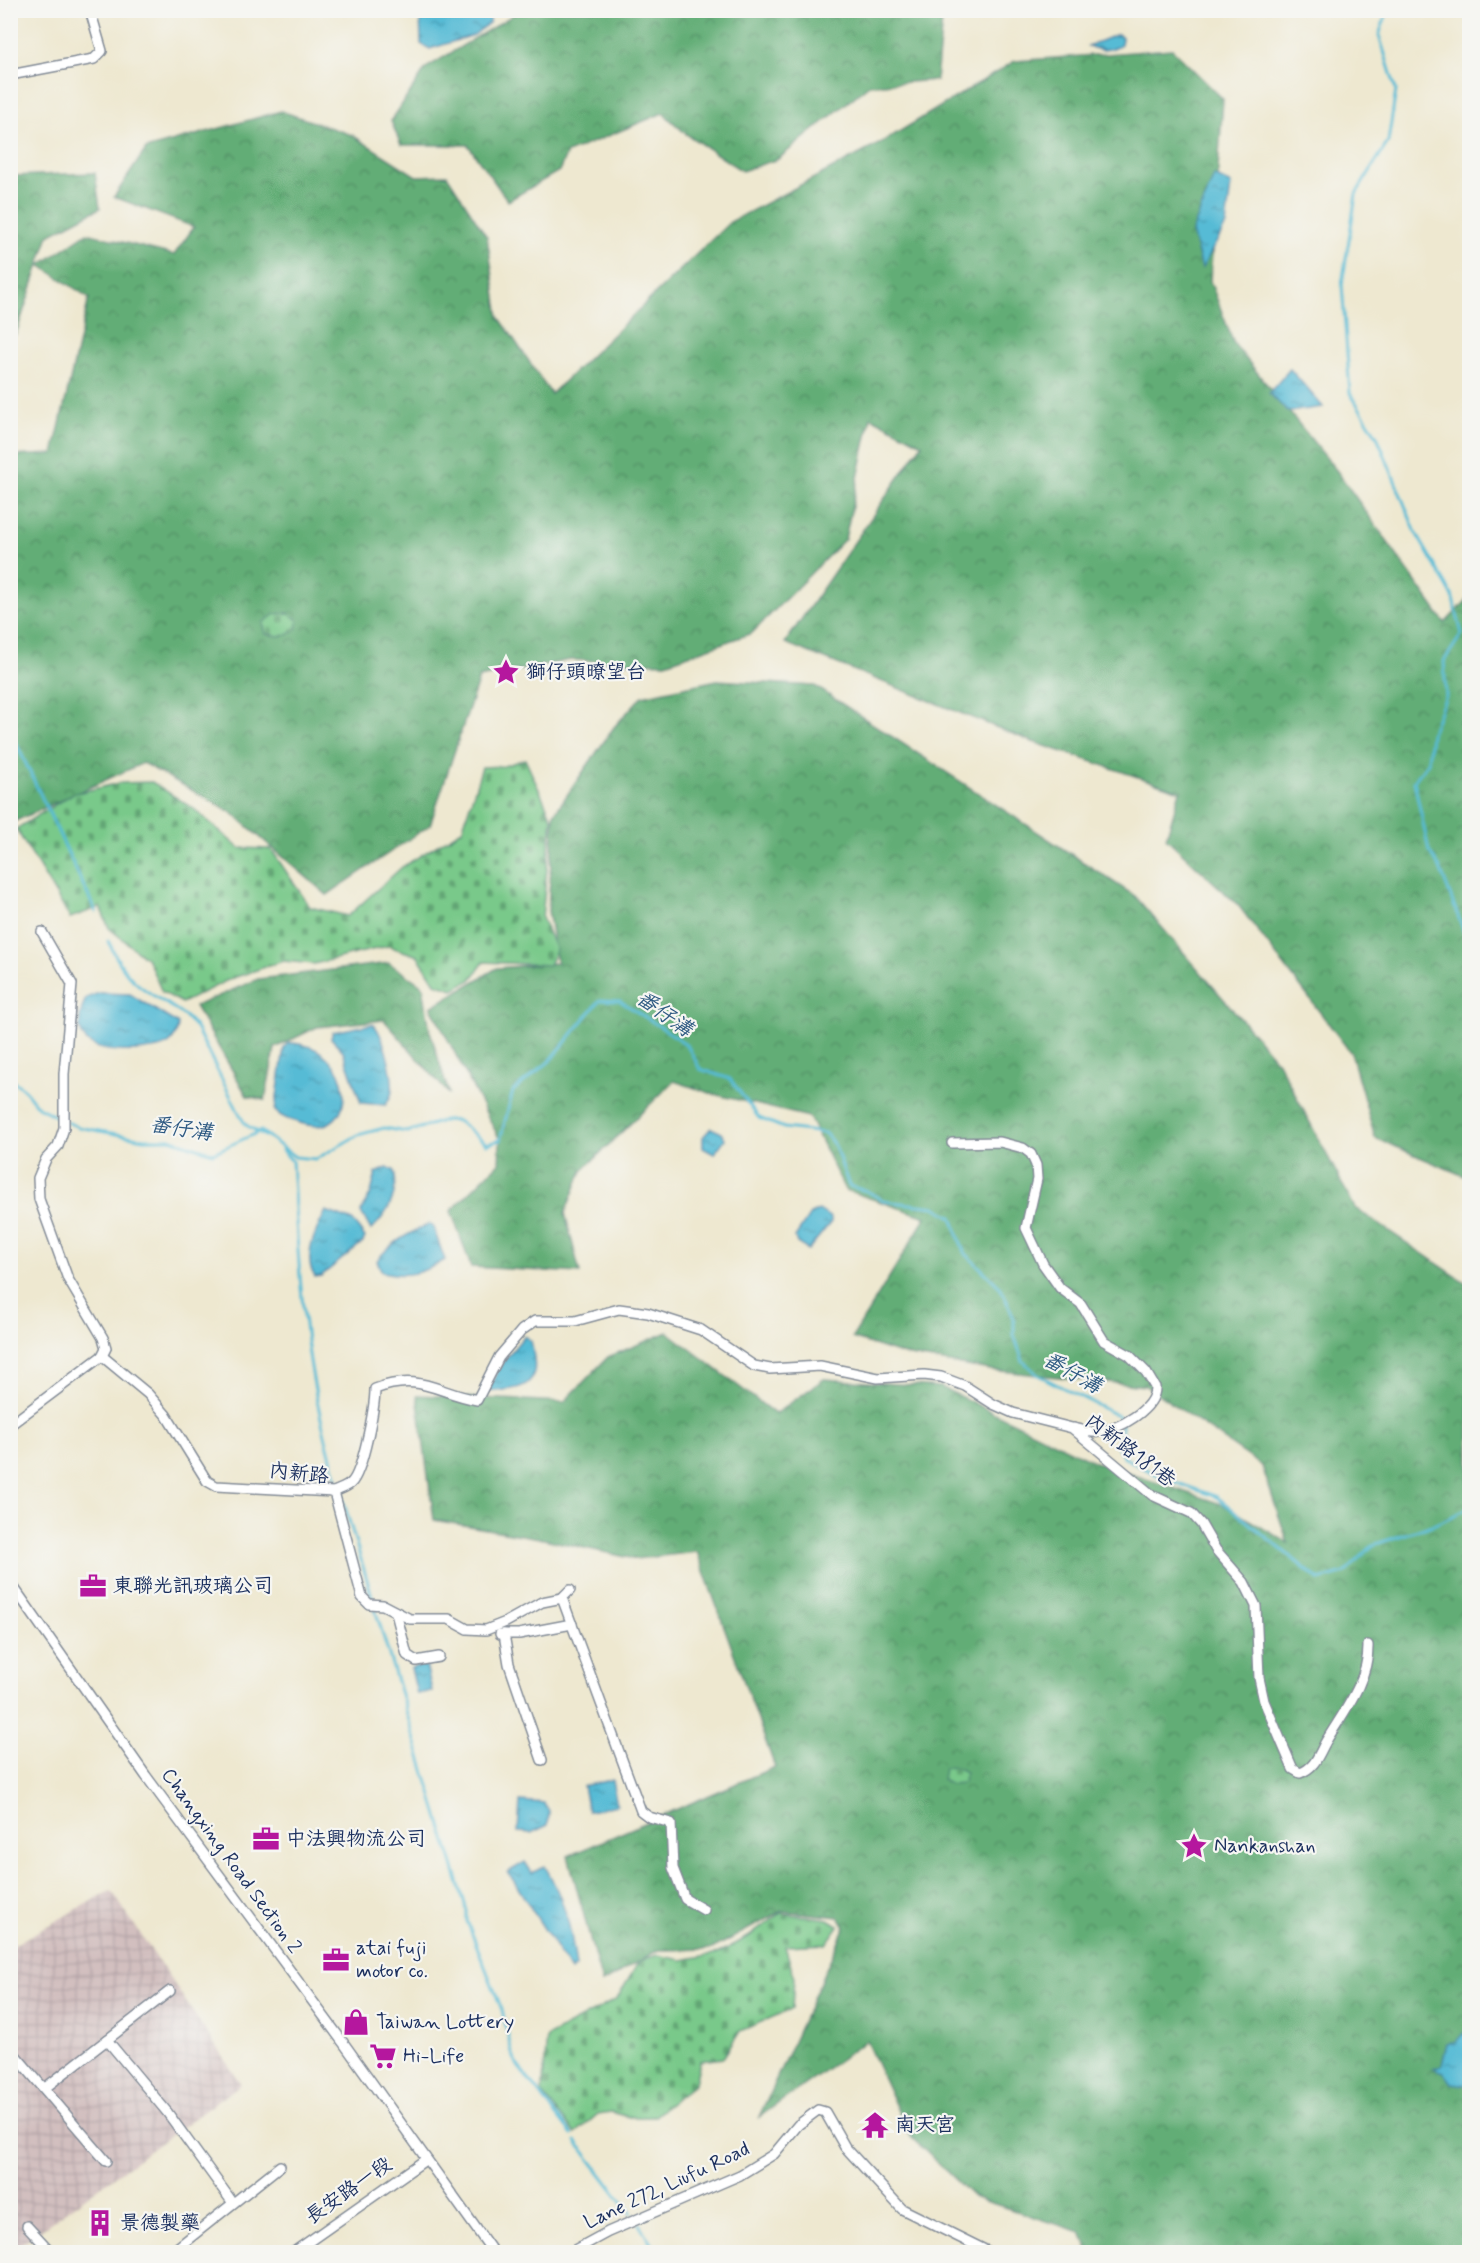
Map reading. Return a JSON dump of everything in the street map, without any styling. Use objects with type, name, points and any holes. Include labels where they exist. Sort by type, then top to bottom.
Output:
[{"type":"street","points":[[10,75],[94,59],[102,51],[90,10]]},
{"type":"street","points":[[10,1425],[102,1356],[106,1348],[103,1338],[68,1279],[39,1198],[38,1178],[46,1159],[58,1146],[63,1128],[64,1074],[72,984],[42,932]]},
{"type":"street","points":[[952,1143],[1000,1142],[1023,1148],[1031,1154],[1036,1165],[1037,1179],[1026,1228],[1043,1264],[1060,1288],[1081,1304],[1104,1341],[1129,1355],[1146,1372],[1155,1387],[1151,1401],[1130,1421],[1097,1432],[1072,1428]]},
{"type":"street","name":"內新路181巷","points":[[334,1492],[352,1482],[359,1466],[375,1403],[375,1389],[387,1384],[422,1383],[440,1387],[459,1397],[477,1400],[499,1357],[522,1330],[535,1321],[574,1321],[619,1309],[648,1313],[701,1330],[754,1366],[770,1369],[820,1366],[878,1378],[924,1375],[941,1377],[965,1386],[993,1404],[1013,1413],[1072,1428],[1112,1460],[1132,1481],[1152,1495],[1191,1513],[1201,1524],[1216,1550],[1244,1582],[1252,1596],[1258,1634],[1259,1677],[1264,1701],[1293,1769],[1300,1773],[1309,1770],[1317,1760],[1326,1741],[1350,1704],[1369,1658],[1368,1645]]},
{"type":"street","name":"內新路","points":[[102,1356],[148,1394],[166,1415],[207,1481],[216,1486],[334,1492],[362,1597],[369,1604],[383,1605],[410,1619],[449,1619],[467,1629],[491,1628]]},
{"type":"street","name":"Changxing Road Section 2","points":[[10,1582],[146,1776],[345,2045],[493,2253]]},
{"type":"street","points":[[491,1628],[542,1602],[562,1598],[570,1590]]},
{"type":"street","points":[[562,1598],[641,1811],[649,1817],[671,1823],[673,1868],[686,1899],[704,1910]]},
{"type":"street","points":[[396,1613],[407,1655],[416,1661],[440,1657]]},
{"type":"street","points":[[491,1628],[504,1634],[572,1624]]},
{"type":"street","points":[[504,1634],[509,1664],[542,1760]]},
{"type":"street","points":[[45,2088],[170,1991]]},
{"type":"street","points":[[108,2040],[167,2112],[233,2203]]},
{"type":"street","points":[[10,2049],[106,2162]]},
{"type":"street","name":"Lane 272, Liufu Road","points":[[571,2253],[608,2232],[740,2175],[774,2154],[798,2125],[818,2110],[825,2112],[845,2147],[902,2209],[989,2253]]},
{"type":"street","name":"長安路一段","points":[[294,2253],[425,2160]]},
{"type":"street","points":[[172,2253],[280,2166]]},
{"type":"street","points":[[27,2226],[51,2253]]},
{"type":"shaded area","points":[[111,1890],[241,2084],[10,2252],[10,1947]]},
{"type":"green space","points":[[521,10],[943,11],[936,80],[869,85],[778,159],[742,171],[686,134],[663,113],[567,153],[559,171],[508,201],[468,145],[401,145],[391,121],[426,68]]},
{"type":"green space","points":[[1172,49],[1223,99],[1210,281],[1234,344],[1337,471],[1445,623],[1469,598],[1469,1178],[1375,1138],[1351,1053],[1238,905],[1166,838],[1180,791],[1033,742],[785,643],[922,444],[871,417],[845,539],[752,633],[666,663],[570,660],[479,678],[430,825],[327,895],[231,812],[143,763],[11,823],[11,456],[53,454],[89,298],[40,265],[87,233],[174,255],[194,227],[114,197],[146,149],[281,111],[352,135],[416,176],[447,175],[487,237],[499,317],[551,394],[730,222],[879,144],[1015,61]]},
{"type":"green space","points":[[95,173],[100,208],[49,235],[16,334],[11,336],[11,176]]},
{"type":"green space","points":[[288,613],[298,620],[297,629],[286,635],[266,634],[263,623],[275,614]]},
{"type":"green space","points":[[717,680],[815,686],[1135,896],[1278,1062],[1355,1208],[1469,1285],[1469,2252],[1089,2252],[1081,2232],[973,2197],[909,2135],[866,2041],[759,2117],[845,1927],[839,1917],[782,1911],[712,1949],[658,1950],[602,1983],[568,1856],[775,1767],[697,1552],[635,1559],[539,1538],[434,1520],[417,1395],[564,1402],[608,1357],[668,1332],[775,1414],[824,1379],[941,1387],[1095,1462],[1224,1505],[1288,1543],[1262,1466],[1146,1386],[990,1370],[904,1355],[852,1338],[926,1217],[845,1190],[809,1117],[713,1094],[674,1081],[582,1171],[565,1213],[580,1273],[471,1267],[451,1211],[499,1163],[500,1140],[431,1007],[497,968],[557,963],[548,911],[554,814],[614,727],[642,696]]},
{"type":"green space","points":[[525,759],[552,818],[542,918],[556,950],[549,965],[484,962],[471,980],[453,989],[435,983],[418,956],[388,946],[314,964],[283,961],[230,979],[182,1003],[162,992],[148,960],[109,928],[100,907],[70,918],[16,829],[72,794],[120,783],[152,782],[193,808],[239,848],[271,849],[310,907],[348,916],[402,867],[462,830],[482,767],[504,766]]},
{"type":"green space","points":[[389,963],[423,986],[430,1031],[449,1094],[384,1020],[317,1027],[275,1048],[265,1100],[247,1096],[195,1006],[258,979]]},
{"type":"green space","points":[[954,1767],[966,1772],[963,1783],[950,1784],[942,1780],[944,1768]]},
{"type":"green space","points":[[781,1913],[828,1919],[839,1926],[826,1944],[785,1946],[794,1977],[792,2009],[740,2031],[723,2058],[700,2061],[695,2083],[654,2117],[629,2117],[611,2112],[598,2114],[575,2134],[542,2093],[547,2037],[617,1999],[639,1961],[657,1955],[682,1960],[719,1953],[748,1937]]},
{"type":"water","points":[[420,11],[490,11],[490,22],[474,35],[430,49],[421,44]]},
{"type":"water","points":[[1118,34],[1122,38],[1121,44],[1113,48],[1101,50],[1088,46]]},
{"type":"water","points":[[1214,176],[1231,184],[1226,225],[1202,268],[1192,232]]},
{"type":"water","points":[[1290,369],[1323,407],[1288,412],[1269,393]]},
{"type":"water","points":[[99,993],[130,994],[178,1024],[174,1038],[168,1044],[160,1047],[136,1051],[108,1050],[88,1042],[82,1036],[81,1014],[86,998]]},
{"type":"water","points":[[373,1024],[381,1037],[391,1076],[392,1092],[386,1105],[361,1103],[343,1051],[331,1038],[333,1032]]},
{"type":"water","points":[[289,1043],[312,1048],[328,1059],[339,1074],[344,1091],[342,1107],[334,1119],[320,1125],[300,1123],[283,1117],[275,1111],[284,1048]]},
{"type":"water","points":[[711,1128],[722,1133],[725,1139],[714,1154],[703,1148],[703,1137]]},
{"type":"water","points":[[387,1168],[394,1170],[395,1187],[391,1203],[371,1230],[361,1212],[371,1193],[376,1173]]},
{"type":"water","points":[[819,1210],[831,1218],[831,1222],[808,1250],[797,1243],[795,1237],[810,1214]]},
{"type":"water","points":[[326,1211],[353,1221],[365,1237],[363,1242],[321,1276],[315,1277],[311,1269],[310,1252]]},
{"type":"water","points":[[429,1224],[433,1227],[445,1260],[415,1273],[382,1272],[377,1261],[382,1255],[400,1239]]},
{"type":"water","points":[[524,1336],[531,1341],[535,1363],[533,1376],[524,1385],[516,1388],[488,1390],[503,1362]]},
{"type":"water","points":[[426,1665],[432,1691],[417,1694],[411,1668]]},
{"type":"water","points":[[612,1780],[617,1805],[588,1811],[583,1786]]},
{"type":"water","points":[[520,1801],[544,1803],[549,1811],[548,1825],[531,1833],[518,1832]]},
{"type":"water","points":[[525,1862],[532,1873],[545,1866],[558,1891],[572,1939],[576,1967],[571,1971],[508,1872]]},
{"type":"water","points":[[1465,2033],[1470,2035],[1469,2081],[1466,2085],[1452,2083],[1444,2072],[1434,2068],[1442,2065],[1447,2043],[1456,2042]]},
{"type":"waterway","points":[[1388,10],[1379,35],[1396,90],[1388,142],[1356,194],[1342,285],[1350,393],[1377,436],[1416,533],[1452,595],[1462,634],[1444,661],[1446,696],[1431,734],[1428,762],[1414,781],[1429,851],[1440,868],[1470,948]]},
{"type":"waterway","points":[[10,730],[96,912]]},
{"type":"waterway","points":[[108,941],[122,967],[140,987],[182,1014],[196,1028],[242,1119],[246,1125],[265,1136]]},
{"type":"waterway","name":"番仔溝","points":[[67,1122],[78,1127],[144,1139],[170,1139],[213,1153],[261,1131],[295,1157],[316,1159],[358,1135],[384,1128],[407,1132],[446,1120],[458,1121],[487,1144],[500,1140],[513,1091],[550,1061],[600,1000],[620,1001],[688,1047],[700,1069],[730,1079],[759,1118],[784,1128],[825,1133],[835,1146],[849,1186],[867,1191],[884,1201],[935,1207],[952,1217],[964,1252],[1000,1287],[1014,1319],[1014,1335],[1023,1361],[1038,1375],[1120,1417],[1122,1435],[1116,1444],[1125,1458],[1163,1478],[1217,1497],[1319,1580],[1345,1573],[1373,1545],[1433,1525],[1470,1508]]},
{"type":"waterway","name":"番仔溝","points":[[10,1079],[23,1088],[38,1107],[61,1119]]},
{"type":"waterway","points":[[282,1150],[292,1161],[302,1298],[318,1407],[332,1463],[373,1600]]},
{"type":"waterway","points":[[375,1609],[467,1911],[467,1921],[502,2010],[512,2053],[518,2066],[572,2135]]},
{"type":"waterway","points":[[576,2141],[631,2213]]},
{"type":"waterway","points":[[639,2224],[656,2252]]},
{"type":"place","name":"獅仔頭暸望台","points":[[506,672]]},
{"type":"place","name":"東聯光訊玻璃公司","points":[[93,1586]]},
{"type":"place","name":"中法興物流公司","points":[[266,1839]]},
{"type":"place","name":"Nankanshan","points":[[1194,1846]]},
{"type":"place","name":"atai fuji motor co.","points":[[336,1960]]},
{"type":"place","name":"Taiwan Lottery","points":[[356,2022]]},
{"type":"place","name":"Hi-Life","points":[[383,2056]]},
{"type":"place","name":"南天宮","points":[[875,2125]]},
{"type":"place","name":"景德製藥","points":[[100,2223]]}]
